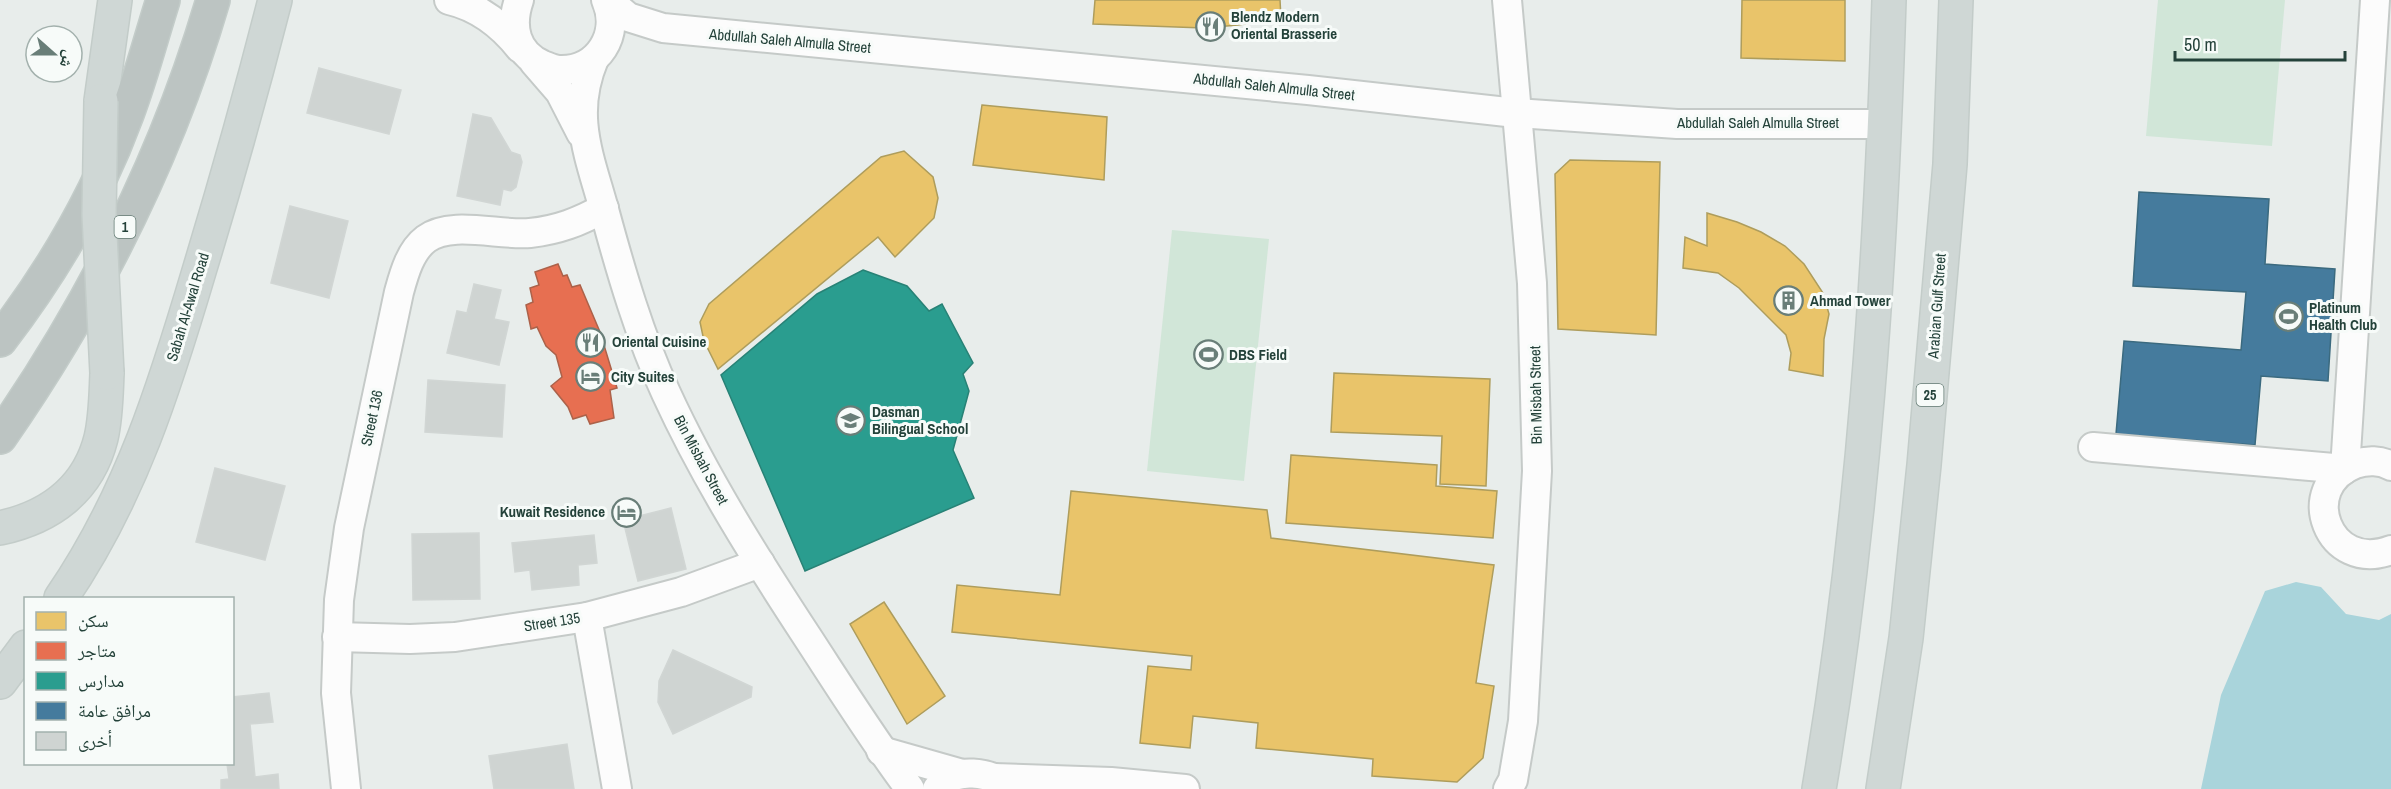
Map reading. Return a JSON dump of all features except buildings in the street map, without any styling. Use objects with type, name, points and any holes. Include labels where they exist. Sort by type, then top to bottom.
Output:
[{"type":"highway","points":[[0,340],[60,255],[83,215],[127,114],[163,0]]},
{"type":"highway","name":"1","points":[[0,437],[73,326],[117,244],[160,153],[196,59],[213,0]]},
{"type":"main road","points":[[0,528],[31,520],[47,512],[75,489],[89,467],[101,439],[105,416],[106,374],[99,215],[101,101],[115,0]]},
{"type":"main road","points":[[1819,789],[1836,692],[1861,459],[1886,124],[1889,0]]},
{"type":"main road","name":"Arabian Gulf Street","points":[[1883,789],[1904,648],[1925,454],[1950,164],[1956,0]]},
{"type":"main road","name":"Sabah Al-Awal Road","points":[[62,597],[87,561],[137,461],[172,364],[218,209],[275,1]]},
{"type":"main road","points":[[0,682],[24,650]]},
{"type":"street","points":[[458,0],[492,18],[527,56]]},
{"type":"street","points":[[519,0],[514,15],[515,34],[527,56]]},
{"type":"street","name":"Abdullah Saleh Almulla Street","points":[[607,0],[628,17],[663,28],[1516,113],[1677,124],[1886,124]]},
{"type":"street","name":"Bin Misbah Street","points":[[607,0],[611,25],[608,41],[596,57],[584,88],[581,114],[584,140],[632,302],[664,391],[718,495],[760,563],[881,751],[910,789]]},
{"type":"street","name":"Bin Misbah Street","points":[[1507,0],[1532,284],[1537,471],[1523,721],[1513,780],[1508,789]]},
{"type":"street","points":[[2345,469],[2375,0]]},
{"type":"street","name":"Abdullah Saleh Almulla Street","points":[[527,56],[558,71],[577,68],[626,37],[663,28]]},
{"type":"street","name":"Bin Misbah Street","points":[[527,56],[545,72],[560,92],[584,140]]},
{"type":"street","name":"Street 136","points":[[346,789],[336,693],[339,600],[349,528],[404,273],[417,249],[426,239],[449,230],[510,233],[547,231],[579,222],[604,208]]},
{"type":"street","points":[[2093,447],[2345,469]]},
{"type":"street","points":[[2391,466],[2385,463],[2364,461],[2345,469],[2330,484],[2323,504],[2326,525],[2338,543],[2356,554],[2377,556],[2391,550]]},
{"type":"street","name":"Street 135","points":[[337,637],[410,639],[455,637],[587,616],[681,592],[760,563]]},
{"type":"street","points":[[587,616],[617,789]]},
{"type":"street","points":[[881,751],[962,774],[978,774],[1003,783],[1185,789]]},
{"type":"street","points":[[937,789],[945,780],[962,774]]},
{"type":"green space","points":[[2158,0],[2285,0],[2272,146],[2146,136]]},
{"type":"green space","name":"DBS Field","points":[[1172,230],[1269,239],[1244,481],[1147,471]]},
{"type":"water","points":[[2296,582],[2321,587],[2346,614],[2379,620],[2391,614],[2391,789],[2201,789],[2221,695],[2265,591]]},
{"type":"place","name":"Blendz Modern Oriental Brasserie","points":[[1210,26]]},
{"type":"place","name":"Ahmad Tower","points":[[1789,301]]},
{"type":"place","name":"Platinum Health Club","points":[[2288,317]]},
{"type":"place","name":"Oriental Cuisine","points":[[591,342]]},
{"type":"place","name":"DBS Field","points":[[1208,355]]},
{"type":"place","name":"City Suites","points":[[590,377]]},
{"type":"place","name":"Dasman Bilingual School","points":[[851,421]]},
{"type":"place","name":"Kuwait Residence","points":[[626,512]]}]
